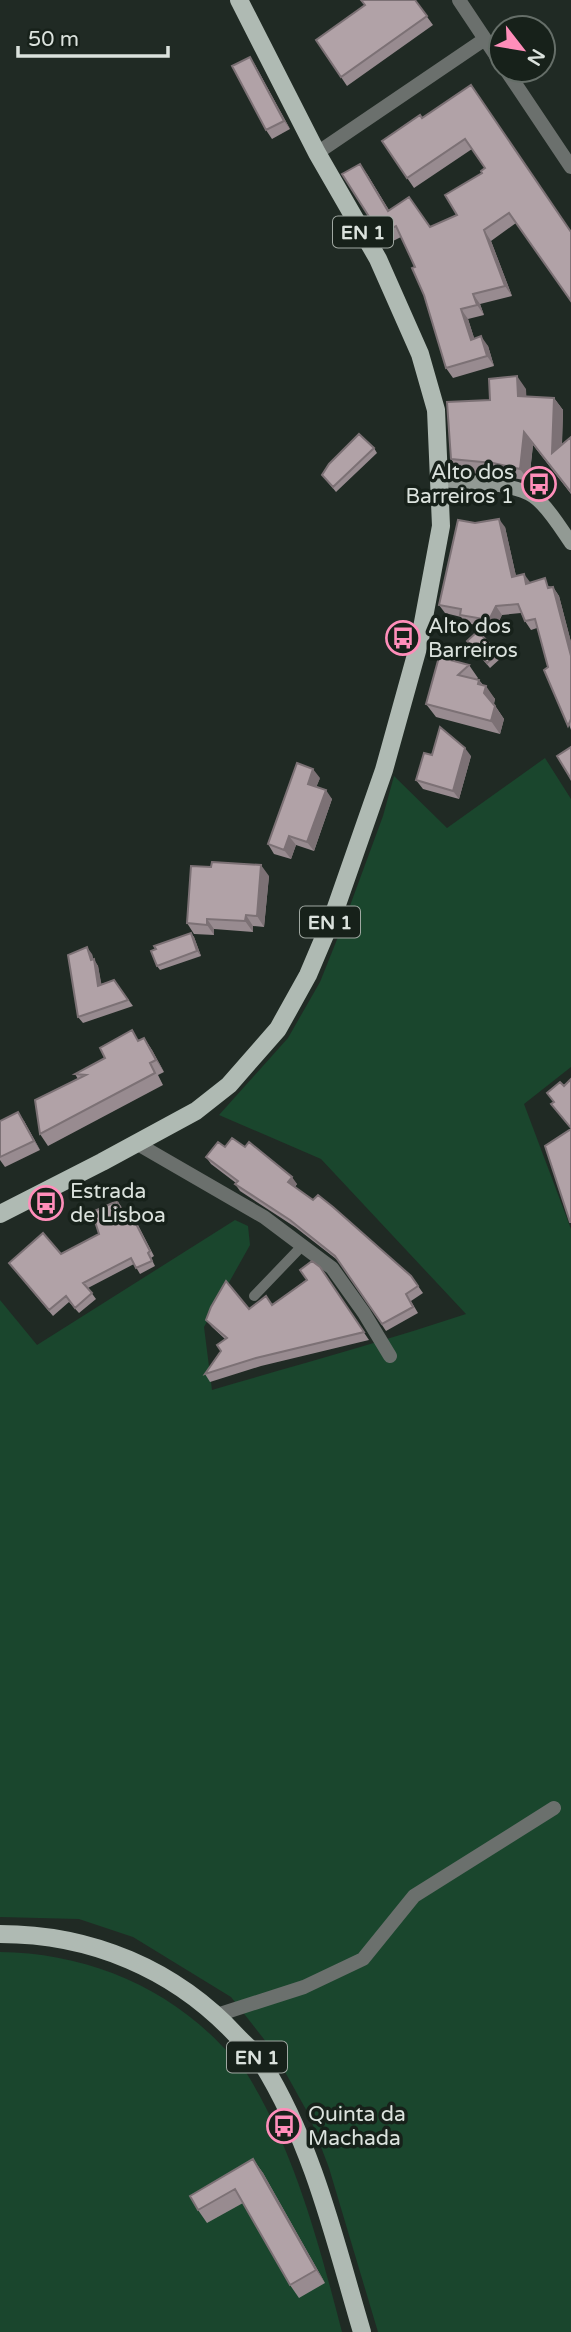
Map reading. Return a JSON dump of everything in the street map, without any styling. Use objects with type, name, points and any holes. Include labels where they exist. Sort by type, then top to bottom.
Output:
[{"type":"main road","name":"EN 1","points":[[0,1214],[196,1111],[229,1085],[278,1029],[308,975],[332,916],[370,811],[419,644],[441,526],[436,410],[420,354],[378,259],[317,153],[239,0]]},
{"type":"main road","name":"EN 1","points":[[0,1934],[26,1934],[76,1942],[125,1956],[173,1983],[217,2015],[261,2061],[294,2122],[314,2174],[362,2332]]},
{"type":"street","points":[[459,0],[487,42]]},
{"type":"street","points":[[317,153],[485,39]]},
{"type":"street","points":[[515,84],[571,167]]},
{"type":"street","points":[[440,480],[512,489],[533,496],[571,544]]},
{"type":"street","points":[[136,1143],[264,1217],[332,1268],[390,1356]]},
{"type":"street","points":[[217,2015],[304,1987],[363,1959],[414,1896],[554,1808]]},
{"type":"lane","points":[[254,1296],[302,1246]]},
{"type":"green space","points":[[545,758],[571,799],[571,1067],[524,1104],[571,1229],[571,2332],[378,2332],[329,2168],[309,2115],[274,2052],[231,1997],[133,1937],[79,1919],[0,1917],[0,1300],[37,1345],[235,1220],[248,1226],[250,1245],[204,1327],[212,1390],[466,1314],[321,1159],[219,1115],[288,1038],[320,982],[383,816],[394,776],[447,828]]},
{"type":"green space","points":[[0,1952],[31,1954],[92,1966],[149,1990],[200,2025],[239,2063],[264,2104],[292,2167],[314,2232],[342,2332],[0,2332]]},
{"type":"building","points":[[361,0],[415,0],[427,16],[341,77],[316,40],[365,5]]},
{"type":"building","points":[[250,57],[284,121],[266,130],[232,66]]},
{"type":"building","points":[[471,85],[571,232],[571,301],[509,213],[484,230],[505,286],[473,294],[477,305],[461,309],[471,340],[481,336],[487,356],[446,368],[424,295],[412,268],[415,267],[396,226],[380,234],[342,174],[360,164],[388,211],[409,197],[430,227],[457,215],[445,195],[482,173],[485,168],[465,139],[407,178],[382,141]]},
{"type":"building","points":[[517,376],[518,396],[554,398],[552,453],[571,437],[571,492],[524,432],[520,469],[451,459],[447,402],[490,400],[489,379]]},
{"type":"building","points":[[359,434],[374,448],[333,487],[322,475],[329,464]]},
{"type":"building","points":[[499,519],[512,577],[524,574],[526,584],[545,578],[548,588],[553,587],[571,656],[571,719],[568,726],[544,670],[548,667],[535,619],[525,621],[518,604],[496,606],[489,620],[460,615],[461,609],[439,605],[458,520],[475,523]]},
{"type":"building","points":[[478,631],[498,653],[487,663],[467,641]]},
{"type":"building","points":[[439,657],[469,665],[458,675],[479,680],[478,684],[486,686],[484,693],[495,706],[491,721],[426,704]]},
{"type":"building","points":[[440,727],[465,748],[453,791],[416,780],[424,753],[432,755]]},
{"type":"building","points":[[571,747],[571,779],[557,756]]},
{"type":"building","points":[[297,763],[313,769],[308,784],[326,790],[307,842],[289,836],[284,850],[268,844]]},
{"type":"building","points":[[212,862],[261,865],[257,916],[246,915],[245,921],[207,919],[207,925],[187,923],[191,866],[211,867]]},
{"type":"building","points":[[191,933],[197,951],[157,966],[151,951],[156,949],[154,946]]},
{"type":"building","points":[[87,947],[91,960],[94,959],[98,986],[114,980],[128,1000],[78,1017],[68,955]]},
{"type":"building","points":[[132,1030],[138,1041],[144,1038],[156,1060],[150,1063],[155,1073],[40,1134],[35,1100],[86,1075],[75,1074],[105,1058],[100,1048]]},
{"type":"building","points":[[571,1079],[571,1128],[551,1104],[554,1102],[547,1093],[560,1082],[564,1086]]},
{"type":"building","points":[[18,1112],[34,1141],[0,1157],[0,1121]]},
{"type":"building","points":[[571,1129],[571,1222],[570,1222],[545,1146]]},
{"type":"building","points":[[232,1138],[245,1147],[249,1142],[292,1177],[288,1182],[313,1200],[318,1195],[411,1276],[418,1286],[406,1294],[413,1307],[382,1324],[335,1256],[290,1220],[235,1184],[238,1181],[206,1157],[218,1142],[225,1147]]},
{"type":"building","points":[[117,1201],[126,1222],[133,1218],[150,1251],[148,1253],[152,1261],[136,1268],[131,1258],[83,1283],[92,1293],[75,1308],[66,1296],[49,1310],[9,1263],[43,1233],[61,1254],[99,1234],[92,1212]]},
{"type":"building","points":[[312,1261],[320,1267],[364,1332],[256,1358],[205,1374],[221,1351],[217,1345],[227,1338],[206,1320],[226,1281],[249,1309],[266,1296],[272,1305],[307,1280],[300,1270]]},
{"type":"building","points":[[253,2159],[316,2270],[290,2285],[235,2189],[198,2210],[190,2196]]},
{"type":"place","name":"Alto dos Barreiros 1","points":[[539,484]]},
{"type":"place","name":"Alto dos Barreiros","points":[[403,638]]},
{"type":"place","name":"Estrada de Lisboa","points":[[46,1203]]},
{"type":"place","name":"Quinta da Machada","points":[[284,2126]]}]
